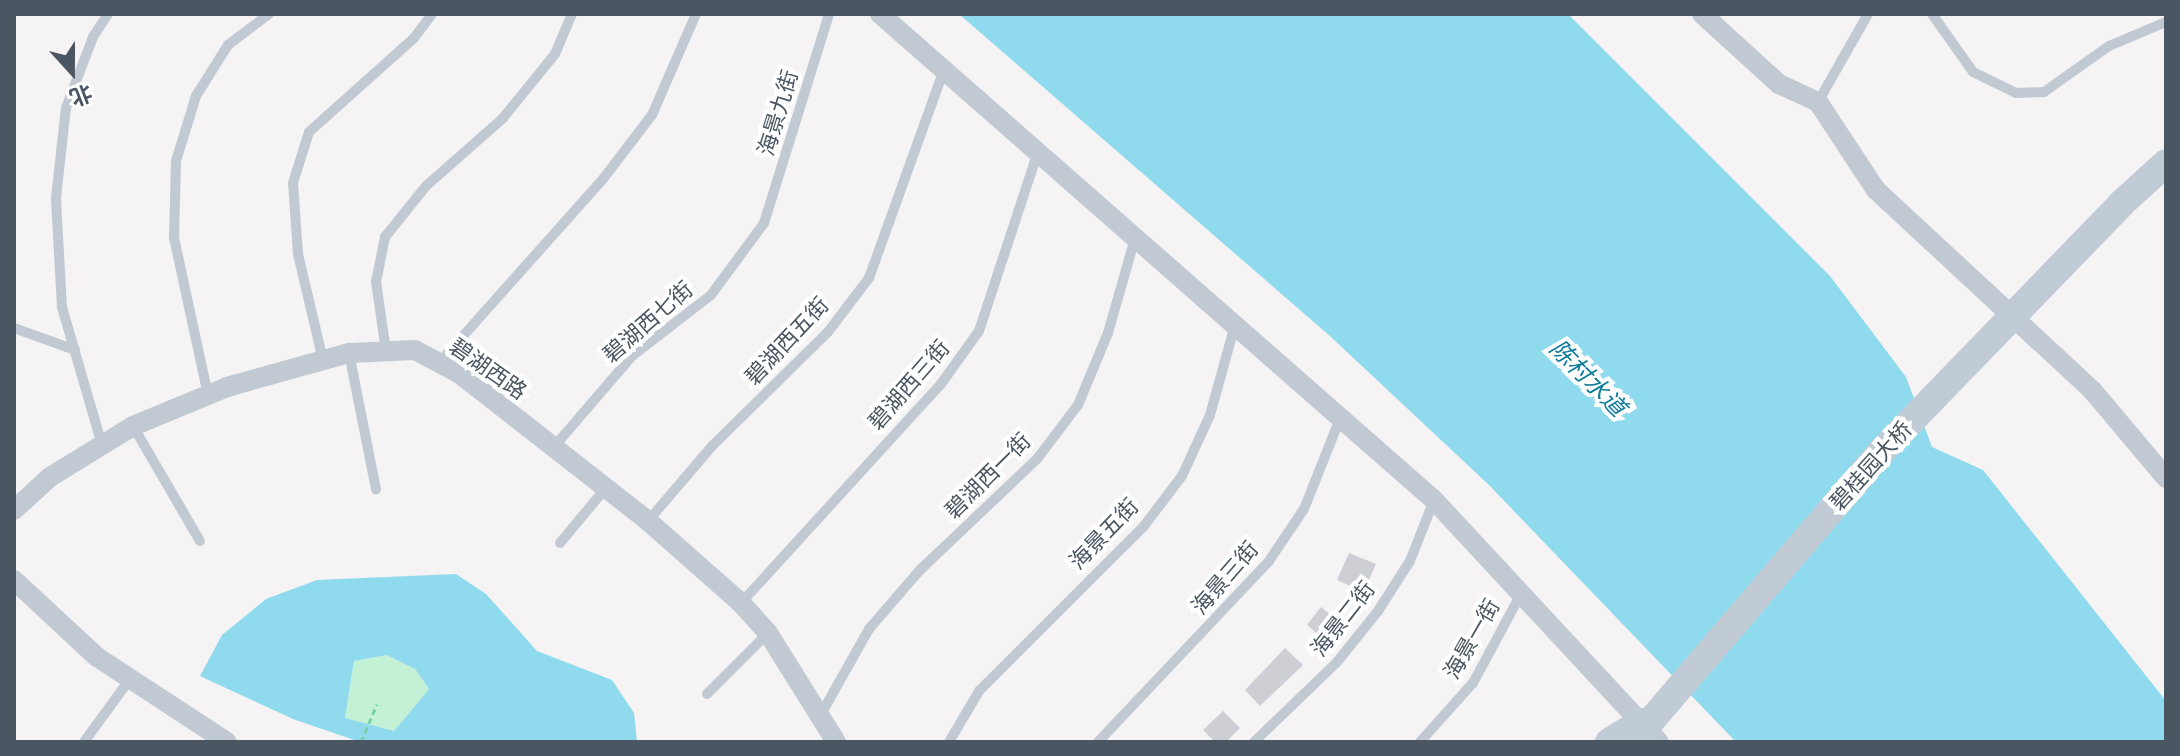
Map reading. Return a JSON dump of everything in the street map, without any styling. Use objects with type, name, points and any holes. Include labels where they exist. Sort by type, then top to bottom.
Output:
[{"type":"main road","points":[[2123,210],[2166,163]]},
{"type":"main road","points":[[2123,210],[2166,177]]},
{"type":"main road","name":"碧桂园大桥","points":[[1609,742],[1644,737],[1881,452],[2123,210]]},
{"type":"street","points":[[880,14],[1342,415],[1434,500],[1523,590],[1644,737]]},
{"type":"street","points":[[1702,14],[1779,84],[1818,102],[1876,190],[2160,452],[2166,478]]},
{"type":"street","name":"碧湖西路","points":[[14,510],[50,477],[133,426],[208,395],[349,353],[415,350],[439,363],[648,521],[741,603],[768,633],[836,742]]},
{"type":"street","points":[[14,580],[97,657],[132,677],[227,742]]},
{"type":"lane","points":[[102,445],[62,307],[56,198],[66,108],[93,37],[108,14]]},
{"type":"lane","points":[[208,395],[174,238],[176,161],[196,96],[228,45],[269,14]]},
{"type":"lane","points":[[323,360],[298,254],[293,183],[309,132],[414,38],[432,14]]},
{"type":"lane","points":[[386,351],[376,282],[385,237],[426,186],[503,118],[555,54],[572,14]]},
{"type":"lane","points":[[439,363],[603,179],[652,115],[696,14]]},
{"type":"lane","name":"海景九街","points":[[764,223],[829,14]]},
{"type":"lane","points":[[1818,102],[1868,14]]},
{"type":"lane","points":[[1932,14],[1973,72],[2016,93],[2044,92],[2109,46],[2166,22]]},
{"type":"lane","name":"碧湖西五街","points":[[648,521],[712,446],[828,332],[869,278],[944,70]]},
{"type":"lane","name":"碧湖西三街","points":[[741,603],[941,384],[979,331],[1038,152]]},
{"type":"lane","name":"碧湖西七街","points":[[553,448],[632,356],[711,295],[764,223]]},
{"type":"lane","name":"碧湖西一街","points":[[820,717],[869,629],[920,570],[1037,459],[1078,405],[1108,333],[1135,236]]},
{"type":"lane","name":"海景五街","points":[[949,742],[979,691],[1144,526],[1182,476],[1210,415],[1236,323]]},
{"type":"lane","points":[[14,328],[75,350]]},
{"type":"lane","points":[[349,353],[376,489]]},
{"type":"lane","name":"海景三街","points":[[1098,742],[1269,561],[1304,509],[1342,415]]},
{"type":"lane","points":[[133,426],[200,541]]},
{"type":"lane","points":[[560,543],[605,489]]},
{"type":"lane","name":"海景二街","points":[[1254,742],[1337,662],[1378,611],[1410,561],[1434,500]]},
{"type":"lane","name":"海景一街","points":[[1420,742],[1473,683],[1523,590]]},
{"type":"lane","points":[[707,694],[768,633]]},
{"type":"lane","points":[[84,742],[132,677]]},
{"type":"path","points":[[361,742],[377,704]]},
{"type":"green space","points":[[387,655],[415,669],[429,689],[394,731],[345,718],[354,661]]},
{"type":"water","name":"陈村水道","points":[[959,14],[1568,14],[1830,276],[1906,377],[1932,447],[1983,470],[2166,701],[2166,742],[1736,742],[1489,485],[1331,337]]},
{"type":"water","points":[[456,574],[486,594],[537,651],[612,680],[634,713],[637,742],[360,742],[293,719],[200,676],[222,635],[266,599],[317,580]],"holes":[[[387,655],[415,669],[429,689],[394,731],[345,718],[354,661]]]},
{"type":"building","points":[[1349,553],[1376,564],[1364,592],[1337,580]]},
{"type":"building","points":[[1321,607],[1341,623],[1326,641],[1307,625]]},
{"type":"building","points":[[1285,648],[1303,665],[1260,706],[1245,690]]},
{"type":"building","points":[[1223,711],[1240,728],[1226,742],[1215,742],[1203,730]]}]
